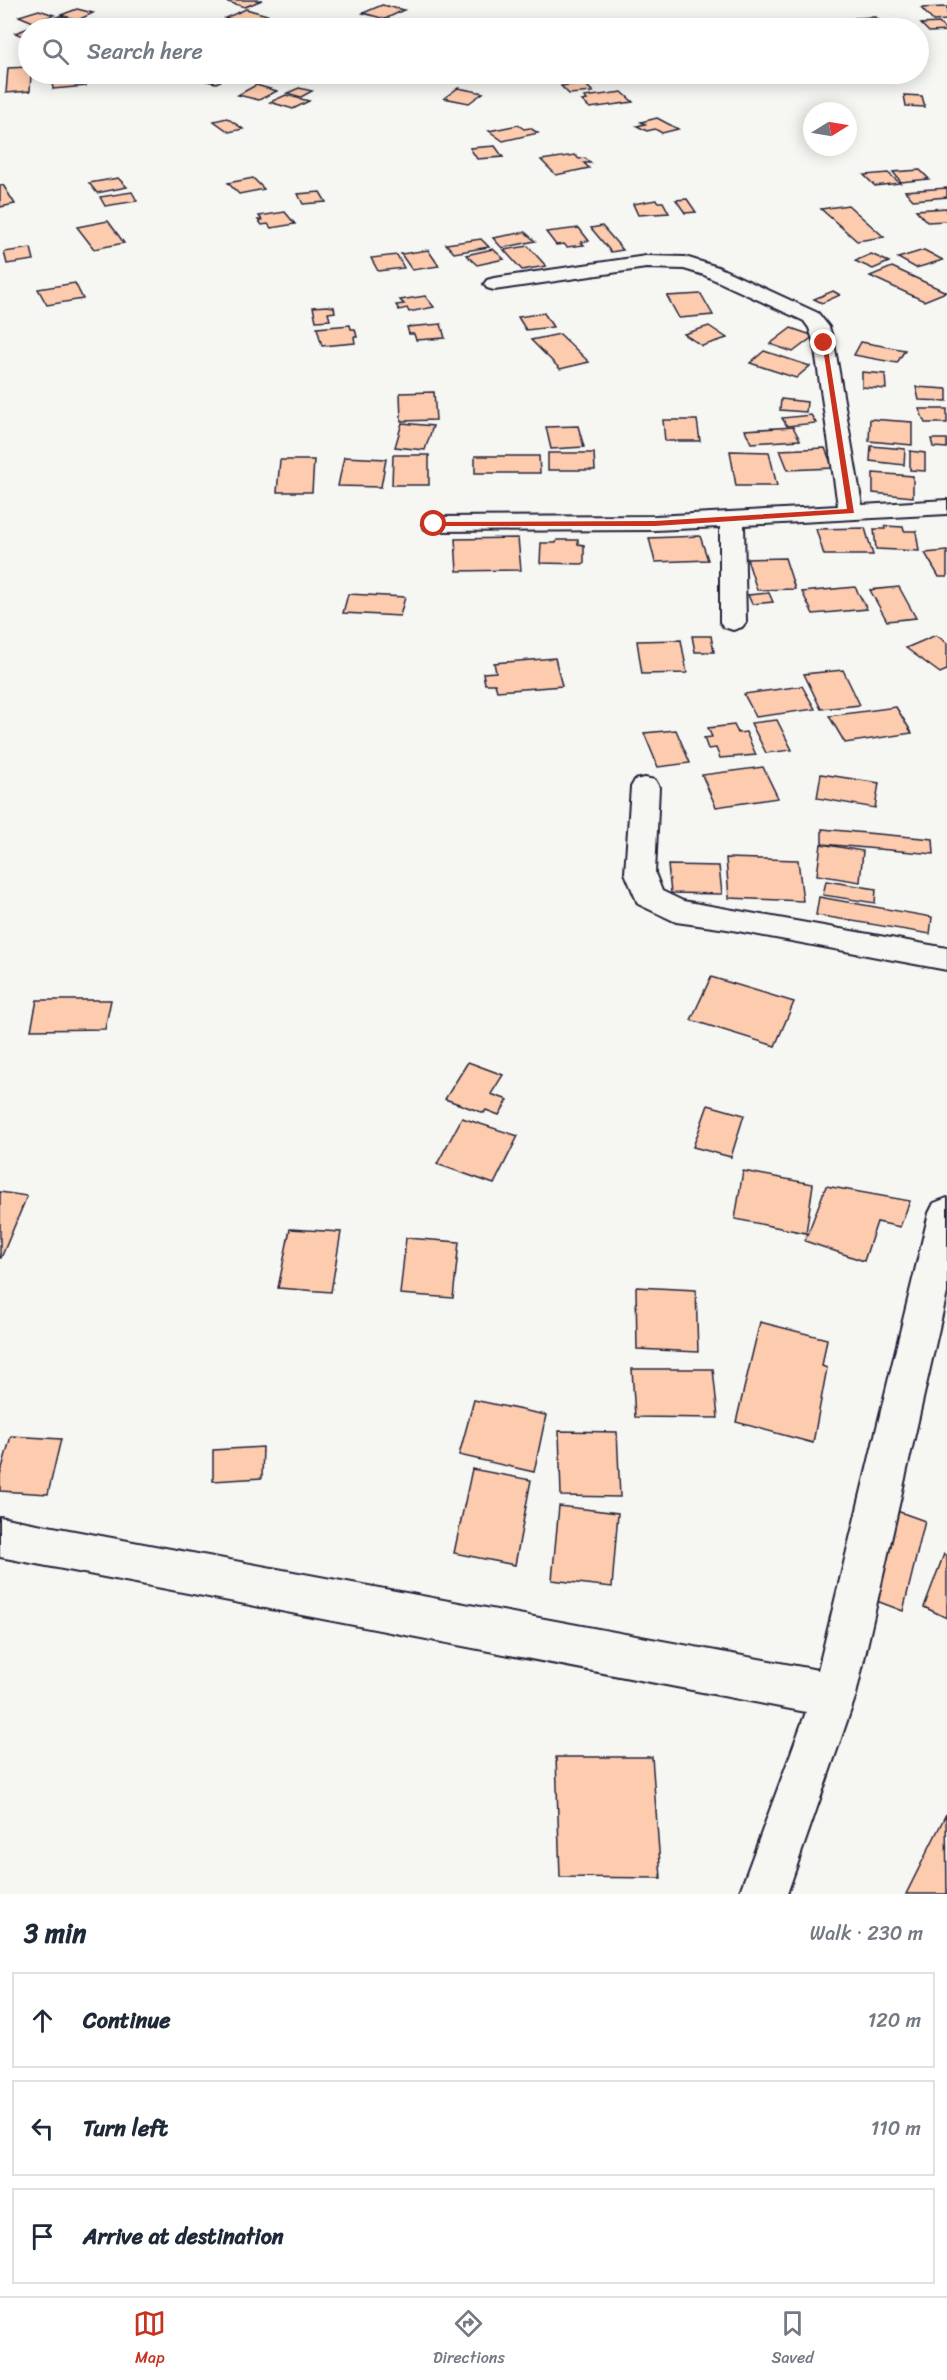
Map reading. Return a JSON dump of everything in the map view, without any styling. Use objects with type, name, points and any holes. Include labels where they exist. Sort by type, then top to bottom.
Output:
[{"type":"street","points":[[494,284],[646,262],[685,263],[711,271],[811,317],[819,327],[824,343],[851,511]]},
{"type":"street","points":[[434,524],[655,524],[947,507]]},
{"type":"street","points":[[732,519],[733,622]]},
{"type":"street","points":[[645,787],[640,873],[649,897],[676,910],[947,959]]},
{"type":"street","points":[[763,1894],[834,1695],[947,1214]]},
{"type":"street","points":[[0,1537],[834,1695]]},
{"type":"building","points":[[221,0],[262,0],[245,7]]},
{"type":"building","points":[[382,5],[404,10],[387,18],[363,13]]},
{"type":"building","points":[[947,7],[947,20],[933,21],[921,8]]},
{"type":"building","points":[[77,9],[93,13],[82,18],[61,15]]},
{"type":"building","points":[[246,9],[274,17],[272,18],[225,18]]},
{"type":"building","points":[[39,10],[54,15],[45,18],[19,16]]},
{"type":"building","points":[[939,23],[947,31],[929,32],[929,24]]},
{"type":"building","points":[[8,68],[18,68],[18,84],[30,84],[30,91],[6,93]]},
{"type":"building","points":[[52,84],[86,84],[86,86],[53,89]]},
{"type":"building","points":[[585,84],[593,92],[569,94],[561,86]]},
{"type":"building","points":[[256,85],[277,91],[259,100],[238,95]]},
{"type":"building","points":[[299,88],[312,91],[301,97],[287,93]]},
{"type":"building","points":[[458,88],[483,93],[469,103],[444,98]]},
{"type":"building","points":[[622,92],[633,102],[590,108],[582,101],[587,100],[584,97]]},
{"type":"building","points":[[286,95],[309,101],[293,109],[270,102]]},
{"type":"building","points":[[904,95],[922,96],[925,107],[906,106]]},
{"type":"building","points":[[227,118],[243,129],[229,132],[214,121]]},
{"type":"building","points":[[657,118],[678,129],[662,133],[655,129],[647,131],[637,126],[645,124],[641,122]]},
{"type":"building","points":[[518,125],[538,133],[503,141],[489,131]]},
{"type":"building","points":[[495,146],[503,157],[477,159],[470,148]]},
{"type":"building","points":[[575,155],[591,163],[584,163],[589,168],[556,175],[541,160]]},
{"type":"building","points":[[920,170],[929,179],[901,182],[893,172]]},
{"type":"building","points":[[888,173],[900,183],[875,186],[864,175]]},
{"type":"building","points":[[118,178],[127,187],[97,193],[89,183]]},
{"type":"building","points":[[253,178],[264,189],[239,194],[228,183]]},
{"type":"building","points":[[3,185],[15,204],[0,207],[0,186]]},
{"type":"building","points":[[947,188],[947,197],[913,200],[905,191]]},
{"type":"building","points":[[132,192],[137,201],[105,206],[100,197]]},
{"type":"building","points":[[320,192],[326,202],[303,204],[298,194]]},
{"type":"building","points":[[687,199],[696,212],[685,213],[676,200]]},
{"type":"building","points":[[656,200],[663,202],[669,213],[638,215],[633,204]]},
{"type":"building","points":[[848,205],[884,237],[857,241],[821,209]]},
{"type":"building","points":[[947,208],[947,221],[927,222],[916,210]]},
{"type":"building","points":[[285,212],[295,224],[271,228],[268,224],[262,225],[258,220],[262,220],[259,216]]},
{"type":"building","points":[[108,221],[124,243],[94,249],[77,227]]},
{"type":"building","points":[[602,226],[623,250],[611,252],[591,228]]},
{"type":"building","points":[[579,228],[589,241],[581,242],[584,245],[567,247],[564,244],[556,245],[546,232]]},
{"type":"building","points":[[525,232],[535,241],[502,248],[493,238]]},
{"type":"building","points":[[481,239],[489,247],[454,253],[446,244]]},
{"type":"building","points":[[528,246],[546,266],[522,270],[504,250]]},
{"type":"building","points":[[31,248],[34,260],[7,264],[4,252]]},
{"type":"building","points":[[493,249],[504,259],[477,265],[466,255]]},
{"type":"building","points":[[428,250],[439,266],[412,270],[401,254]]},
{"type":"building","points":[[924,250],[943,260],[916,268],[898,258]]},
{"type":"building","points":[[871,254],[889,262],[873,269],[855,261]]},
{"type":"building","points":[[397,255],[404,268],[378,271],[371,258]]},
{"type":"building","points":[[892,267],[946,292],[924,301],[870,276]]},
{"type":"building","points":[[75,283],[83,299],[47,305],[38,289]]},
{"type":"building","points":[[833,291],[840,295],[822,303],[814,299]]},
{"type":"building","points":[[701,294],[713,315],[679,318],[667,296]]},
{"type":"building","points":[[425,296],[434,307],[409,312],[407,308],[399,310],[396,305],[404,304],[400,300]]},
{"type":"building","points":[[313,307],[334,307],[335,312],[328,313],[330,320],[316,321]]},
{"type":"building","points":[[544,313],[553,327],[526,330],[518,317]]},
{"type":"building","points":[[441,324],[445,338],[416,340],[414,334],[409,334],[407,327]]},
{"type":"building","points":[[350,325],[351,329],[355,329],[357,337],[354,337],[355,343],[322,346],[317,328]]},
{"type":"building","points":[[709,326],[727,338],[702,346],[684,334]]},
{"type":"building","points":[[791,328],[814,336],[793,352],[770,344]]},
{"type":"building","points":[[560,334],[589,362],[560,369],[531,340]]},
{"type":"building","points":[[861,342],[905,350],[897,363],[854,355]]},
{"type":"building","points":[[764,351],[810,366],[796,378],[750,363]]},
{"type":"building","points":[[862,372],[885,374],[886,389],[862,387]]},
{"type":"building","points":[[916,387],[947,389],[947,401],[919,400]]},
{"type":"building","points":[[434,392],[436,420],[401,421],[400,393]]},
{"type":"building","points":[[781,399],[807,402],[806,412],[780,410]]},
{"type":"building","points":[[919,409],[947,409],[947,423],[925,423]]},
{"type":"building","points":[[811,415],[816,423],[787,426],[782,418]]},
{"type":"building","points":[[870,419],[912,422],[912,445],[869,441]]},
{"type":"building","points":[[663,420],[697,420],[700,441],[665,441]]},
{"type":"building","points":[[402,423],[433,426],[425,450],[395,447]]},
{"type":"building","points":[[578,426],[584,447],[551,449],[546,427]]},
{"type":"building","points":[[793,427],[800,440],[751,443],[745,430]]},
{"type":"building","points":[[931,439],[947,439],[947,448],[933,447]]},
{"type":"building","points":[[871,446],[905,449],[904,465],[870,461]]},
{"type":"building","points":[[825,448],[833,468],[788,470],[780,450]]},
{"type":"building","points":[[730,451],[769,452],[777,486],[736,486]]},
{"type":"building","points":[[910,451],[925,453],[925,471],[910,470]]},
{"type":"building","points":[[548,453],[594,453],[595,470],[548,470]]},
{"type":"building","points":[[393,455],[429,455],[429,485],[392,485]]},
{"type":"building","points":[[475,456],[539,456],[540,473],[475,473]]},
{"type":"building","points":[[344,457],[386,459],[381,487],[338,486]]},
{"type":"building","points":[[280,460],[314,460],[312,492],[277,492]]},
{"type":"building","points":[[873,473],[913,476],[913,497],[873,493]]},
{"type":"building","points":[[885,526],[903,527],[904,531],[916,531],[919,551],[876,549],[874,529],[885,529]]},
{"type":"building","points":[[865,528],[873,555],[824,555],[816,529]]},
{"type":"building","points":[[700,536],[708,560],[655,562],[649,538]]},
{"type":"building","points":[[518,538],[521,570],[457,571],[455,539]]},
{"type":"building","points":[[557,540],[578,540],[578,544],[584,545],[584,564],[540,563],[541,543],[556,543]]},
{"type":"building","points":[[947,551],[947,577],[939,577],[925,553]]},
{"type":"building","points":[[785,558],[795,589],[757,590],[747,559]]},
{"type":"building","points":[[855,587],[867,609],[813,614],[802,592]]},
{"type":"building","points":[[899,587],[916,618],[887,621],[870,590]]},
{"type":"building","points":[[769,593],[773,602],[752,604],[748,595]]},
{"type":"building","points":[[348,594],[405,597],[400,616],[343,613]]},
{"type":"building","points":[[936,635],[947,643],[947,670],[940,673],[906,648]]},
{"type":"building","points":[[692,636],[711,636],[714,652],[695,652]]},
{"type":"building","points":[[681,640],[687,673],[642,674],[637,641]]},
{"type":"building","points":[[555,658],[562,686],[497,691],[495,684],[485,684],[483,673],[496,672],[494,663]]},
{"type":"building","points":[[843,670],[860,705],[821,709],[804,674]]},
{"type":"building","points":[[802,686],[815,709],[756,717],[744,694]]},
{"type":"building","points":[[896,707],[912,733],[845,743],[829,716]]},
{"type":"building","points":[[777,720],[792,750],[766,753],[751,723]]},
{"type":"building","points":[[734,725],[738,733],[746,732],[756,755],[720,758],[716,748],[708,749],[704,738],[712,737],[708,728]]},
{"type":"building","points":[[676,730],[690,763],[658,767],[644,733]]},
{"type":"building","points":[[763,767],[778,798],[716,807],[702,775]]},
{"type":"building","points":[[821,774],[879,783],[875,808],[817,798]]},
{"type":"building","points":[[822,829],[933,839],[934,854],[822,844]]},
{"type":"building","points":[[821,844],[863,851],[860,882],[817,875]]},
{"type":"building","points":[[726,858],[798,860],[803,901],[729,898]]},
{"type":"building","points":[[668,865],[719,866],[722,894],[671,893]]},
{"type":"building","points":[[826,881],[876,889],[875,903],[823,895]]},
{"type":"building","points":[[819,897],[932,917],[930,934],[816,915]]},
{"type":"building","points":[[711,977],[794,1002],[775,1046],[691,1020]]},
{"type":"building","points":[[37,1000],[111,1000],[105,1029],[31,1030]]},
{"type":"building","points":[[468,1062],[503,1075],[491,1094],[508,1100],[499,1115],[486,1110],[484,1113],[445,1099]]},
{"type":"building","points":[[708,1105],[744,1115],[731,1157],[693,1147]]},
{"type":"building","points":[[462,1118],[518,1136],[494,1184],[437,1164]]},
{"type":"building","points":[[743,1171],[813,1184],[806,1233],[735,1219]]},
{"type":"building","points":[[826,1186],[910,1201],[900,1227],[877,1222],[864,1261],[805,1241]]},
{"type":"building","points":[[0,1192],[27,1196],[1,1258],[0,1258]]},
{"type":"building","points":[[290,1229],[341,1232],[331,1292],[278,1288]]},
{"type":"building","points":[[406,1238],[459,1242],[453,1298],[400,1294]]},
{"type":"building","points":[[636,1287],[696,1290],[698,1352],[637,1349]]},
{"type":"building","points":[[760,1322],[827,1339],[822,1366],[827,1368],[813,1443],[736,1422]]},
{"type":"building","points":[[632,1369],[713,1369],[718,1418],[635,1417]]},
{"type":"building","points":[[474,1400],[546,1415],[534,1472],[459,1455]]},
{"type":"building","points":[[559,1431],[617,1432],[620,1497],[561,1496]]},
{"type":"building","points":[[11,1436],[61,1439],[48,1494],[0,1491],[0,1475]]},
{"type":"building","points":[[263,1447],[262,1478],[213,1481],[213,1450]]},
{"type":"building","points":[[472,1469],[531,1480],[515,1565],[454,1553]]},
{"type":"building","points":[[559,1506],[618,1513],[612,1587],[552,1580]]},
{"type":"building","points":[[897,1511],[925,1521],[903,1611],[874,1600]]},
{"type":"building","points":[[944,1554],[947,1556],[947,1618],[924,1607]]},
{"type":"building","points":[[556,1757],[652,1757],[661,1878],[560,1877]]},
{"type":"building","points":[[946,1814],[947,1894],[906,1894]]},
{"type":"route","points":[[434,524],[655,524],[851,511],[824,343]]}]
